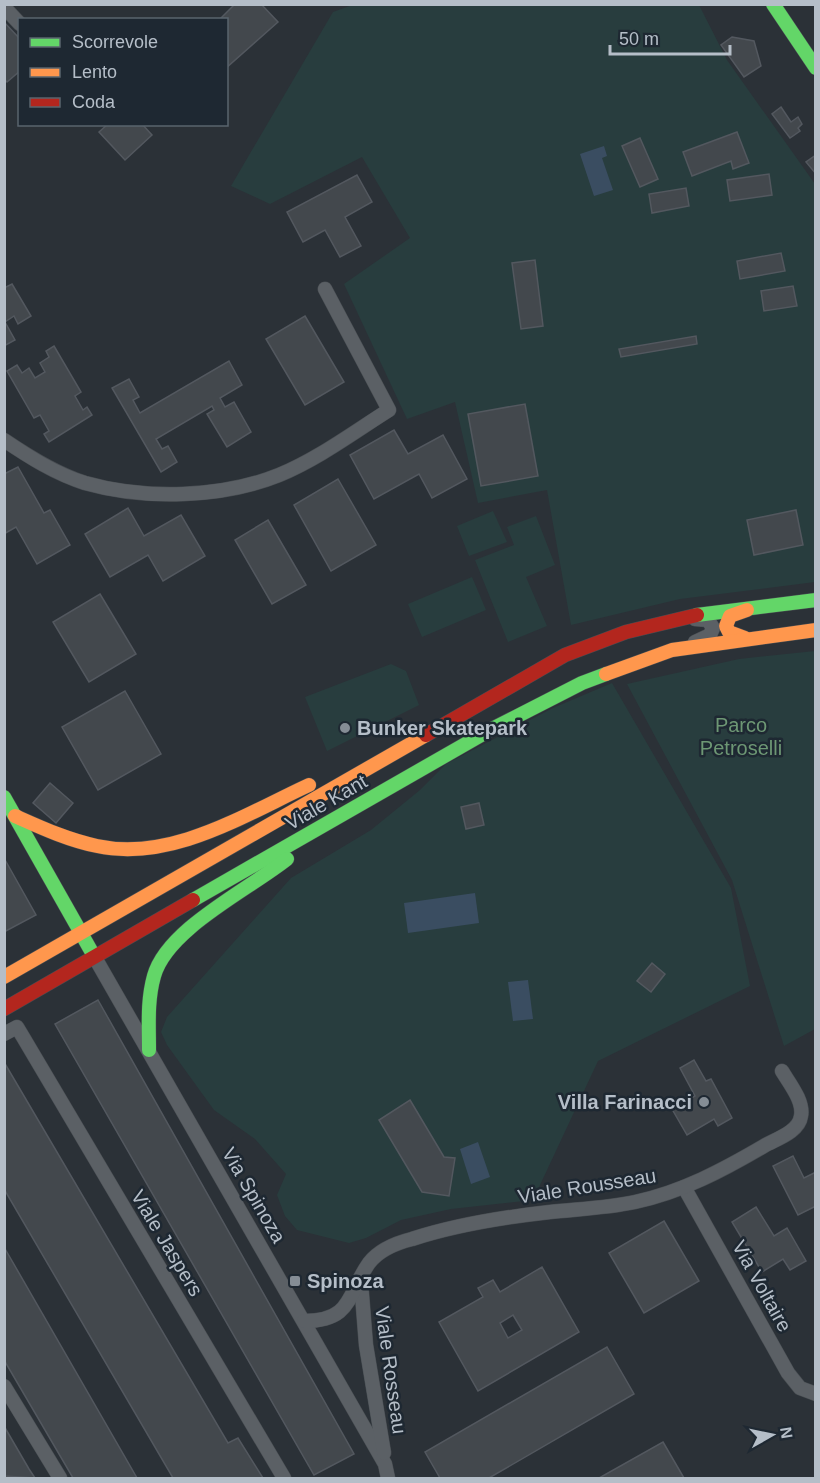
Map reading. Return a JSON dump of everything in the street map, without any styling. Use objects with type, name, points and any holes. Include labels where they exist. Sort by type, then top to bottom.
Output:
[{"type":"main road","points":[[773,4],[816,68]]},
{"type":"main road","name":"Viale Kant","points":[[4,977],[534,670],[621,632],[660,621],[816,600]]},
{"type":"main road","name":"Viale Kant","points":[[745,638],[729,632],[726,626],[728,619],[734,614],[767,605]]},
{"type":"main road","name":"Viale Kant","points":[[4,1009],[490,730],[572,688],[639,660],[677,649],[816,630]]},
{"type":"main road","points":[[15,816],[58,837],[81,843],[116,849],[150,849],[199,836],[322,779],[373,763]]},
{"type":"main road","name":"Via Spinoza","points":[[4,797],[94,956]]},
{"type":"main road","points":[[148,1050],[148,996],[156,964],[166,948],[188,927],[267,876],[328,823]]},
{"type":"street","points":[[4,7],[18,22]]},
{"type":"street","points":[[4,440],[36,460],[75,479],[141,492],[187,494],[231,489],[281,474],[304,463],[389,410],[325,289]]},
{"type":"street","name":"Viale Kant","points":[[621,632],[694,619],[710,622],[713,628],[710,635],[677,649]]},
{"type":"street","name":"Via Spinoza","points":[[94,956],[385,1464],[388,1479]]},
{"type":"street","name":"Viale Jaspers","points":[[11,1031],[284,1479]]},
{"type":"street","name":"Viale Rousseau","points":[[304,1321],[319,1321],[338,1314],[346,1306],[368,1264],[381,1252],[412,1239],[522,1216],[633,1203],[684,1187],[730,1166],[796,1126],[801,1117],[800,1103],[782,1071]]},
{"type":"street","name":"Via Voltaire","points":[[684,1187],[788,1373],[800,1388],[816,1394]]},
{"type":"street","name":"Viale Rosseau","points":[[361,1280],[366,1345],[385,1464]]},
{"type":"street","points":[[4,1386],[60,1479]]},
{"type":"green space","points":[[355,4],[699,5],[727,60],[815,184],[815,582],[680,599],[571,625],[547,490],[478,503],[455,402],[407,419],[344,284],[410,238],[362,157],[270,204],[231,186],[333,12]]},
{"type":"green space","points":[[493,511],[507,542],[469,556],[457,526]]},
{"type":"green space","points":[[536,516],[555,565],[526,577],[547,626],[508,642],[475,560],[514,545],[507,527]]},
{"type":"green space","points":[[472,577],[486,610],[422,637],[408,604]]},
{"type":"green space","name":"Parco Petroselli","points":[[815,651],[815,1029],[784,1046],[732,880],[627,684],[739,659]]},
{"type":"green space","name":"Bunker Skatepark","points":[[391,664],[406,671],[419,705],[327,751],[305,697]]},
{"type":"green space","points":[[612,683],[731,888],[750,986],[598,1061],[533,1200],[451,1209],[401,1220],[366,1238],[349,1243],[297,1230],[285,1216],[277,1195],[286,1174],[255,1139],[214,1110],[167,1045],[161,1032],[167,1017],[291,878],[371,830],[420,790],[446,764],[553,708]]},
{"type":"water","points":[[604,146],[607,156],[602,158],[613,190],[594,196],[580,154]]},
{"type":"water","points":[[475,893],[479,923],[408,933],[404,903]]},
{"type":"water","points":[[528,980],[533,1019],[513,1021],[508,982]]},
{"type":"water","points":[[478,1142],[490,1177],[471,1184],[460,1149]]},
{"type":"building","points":[[235,4],[261,4],[278,22],[228,66],[228,18],[221,18]]},
{"type":"building","points":[[4,22],[18,37],[18,73],[7,82],[4,79]]},
{"type":"building","points":[[732,37],[754,41],[761,66],[744,77],[721,45]]},
{"type":"building","points":[[781,107],[791,122],[798,117],[802,124],[798,128],[800,131],[790,138],[772,114]]},
{"type":"building","points":[[106,126],[144,126],[152,135],[125,160],[99,132]]},
{"type":"building","points":[[737,132],[749,163],[733,169],[731,161],[692,176],[683,152]]},
{"type":"building","points":[[640,138],[658,179],[640,187],[622,146]]},
{"type":"building","points":[[816,155],[816,174],[806,162]]},
{"type":"building","points":[[769,174],[772,195],[730,201],[727,180]]},
{"type":"building","points":[[357,175],[372,202],[345,217],[361,246],[340,257],[325,230],[303,242],[287,212]]},
{"type":"building","points":[[686,188],[689,206],[652,213],[649,194]]},
{"type":"building","points":[[781,253],[785,271],[740,279],[737,261]]},
{"type":"building","points":[[535,260],[543,326],[521,329],[512,263]]},
{"type":"building","points":[[12,284],[31,316],[18,324],[14,316],[5,322],[15,340],[4,346],[4,288]]},
{"type":"building","points":[[793,286],[797,306],[764,311],[761,291]]},
{"type":"building","points":[[305,316],[344,382],[305,405],[266,339]]},
{"type":"building","points":[[696,336],[697,344],[621,357],[619,349]]},
{"type":"building","points":[[54,346],[81,392],[75,396],[83,410],[87,407],[92,415],[49,442],[44,434],[49,431],[40,415],[34,418],[7,371],[17,365],[22,373],[29,368],[35,378],[45,372],[40,363],[49,357],[46,351]]},
{"type":"building","points":[[229,361],[242,385],[220,398],[225,407],[234,402],[251,432],[227,447],[207,414],[214,410],[212,406],[156,439],[162,449],[168,446],[177,462],[161,472],[112,388],[129,379],[139,397],[133,400],[140,413]]},
{"type":"building","points":[[525,404],[538,476],[481,486],[468,414]]},
{"type":"building","points":[[394,430],[408,454],[443,435],[467,479],[432,498],[419,474],[374,499],[350,455]]},
{"type":"building","points":[[18,467],[44,513],[50,510],[70,545],[37,564],[16,527],[4,534],[4,474]]},
{"type":"building","points":[[338,479],[376,545],[331,571],[294,505]]},
{"type":"building","points":[[128,508],[144,536],[181,515],[205,556],[163,581],[148,555],[110,577],[85,534]]},
{"type":"building","points":[[796,510],[803,545],[754,555],[747,520]]},
{"type":"building","points":[[268,520],[306,585],[272,604],[235,540]]},
{"type":"building","points":[[100,594],[136,654],[89,682],[53,622]]},
{"type":"building","points":[[125,691],[161,754],[98,790],[62,727]]},
{"type":"building","points":[[50,783],[73,803],[56,823],[33,803]]},
{"type":"building","points":[[479,803],[484,825],[466,829],[461,807]]},
{"type":"building","points":[[4,858],[36,915],[4,932]]},
{"type":"building","points":[[652,963],[665,974],[651,992],[637,981]]},
{"type":"building","points":[[98,1000],[354,1454],[314,1475],[55,1024]]},
{"type":"building","name":"Villa Farinacci","points":[[694,1060],[706,1081],[711,1079],[732,1118],[718,1126],[714,1119],[687,1135],[672,1109],[695,1096],[680,1068]]},
{"type":"building","points":[[4,1062],[228,1443],[238,1438],[263,1478],[173,1478],[4,1189]]},
{"type":"building","points":[[410,1100],[444,1157],[455,1158],[449,1196],[422,1192],[379,1120]]},
{"type":"building","points":[[793,1156],[804,1178],[816,1172],[816,1206],[798,1215],[773,1166]]},
{"type":"building","points":[[756,1207],[774,1236],[787,1228],[806,1261],[790,1270],[783,1259],[762,1272],[732,1222]]},
{"type":"building","points":[[664,1221],[699,1281],[644,1313],[609,1253]]},
{"type":"building","points":[[4,1247],[137,1478],[73,1478],[4,1360]]},
{"type":"building","points":[[542,1267],[579,1332],[478,1391],[439,1322],[483,1297],[478,1288],[493,1280],[500,1292]],"holes":[[[513,1315],[522,1330],[508,1338],[500,1323]]]},
{"type":"building","points":[[607,1347],[634,1394],[489,1478],[440,1478],[425,1452]]},
{"type":"building","points":[[4,1426],[29,1469],[35,1478],[4,1476]]},
{"type":"building","points":[[663,1442],[684,1478],[599,1478]]},
{"type":"traffic: fast","points":[[773,4],[816,68]]},
{"type":"traffic: fast","points":[[697,615],[816,600]]},
{"type":"traffic: fast","points":[[193,900],[490,730],[582,683],[606,674]]},
{"type":"traffic: fast","points":[[4,797],[94,956]]},
{"type":"traffic: fast","points":[[149,1050],[150,995],[154,976],[162,959],[175,942],[192,926],[287,859]]},
{"type":"traffic: slow","points":[[745,638],[729,632],[726,626],[730,616],[747,610]]},
{"type":"traffic: slow","points":[[606,674],[672,650],[816,630]]},
{"type":"traffic: slow","points":[[4,977],[426,735]]},
{"type":"traffic: slow","points":[[15,816],[65,837],[97,846],[125,849],[152,847],[179,842],[206,833],[309,785]]},
{"type":"traffic: jam","points":[[426,735],[565,655],[626,632],[697,615]]},
{"type":"traffic: jam","points":[[4,1009],[193,900]]},
{"type":"place","name":"Bunker Skatepark","points":[[345,728]]},
{"type":"place","name":"Villa Farinacci","points":[[704,1102]]},
{"type":"place","name":"Spinoza","points":[[295,1281]]}]
